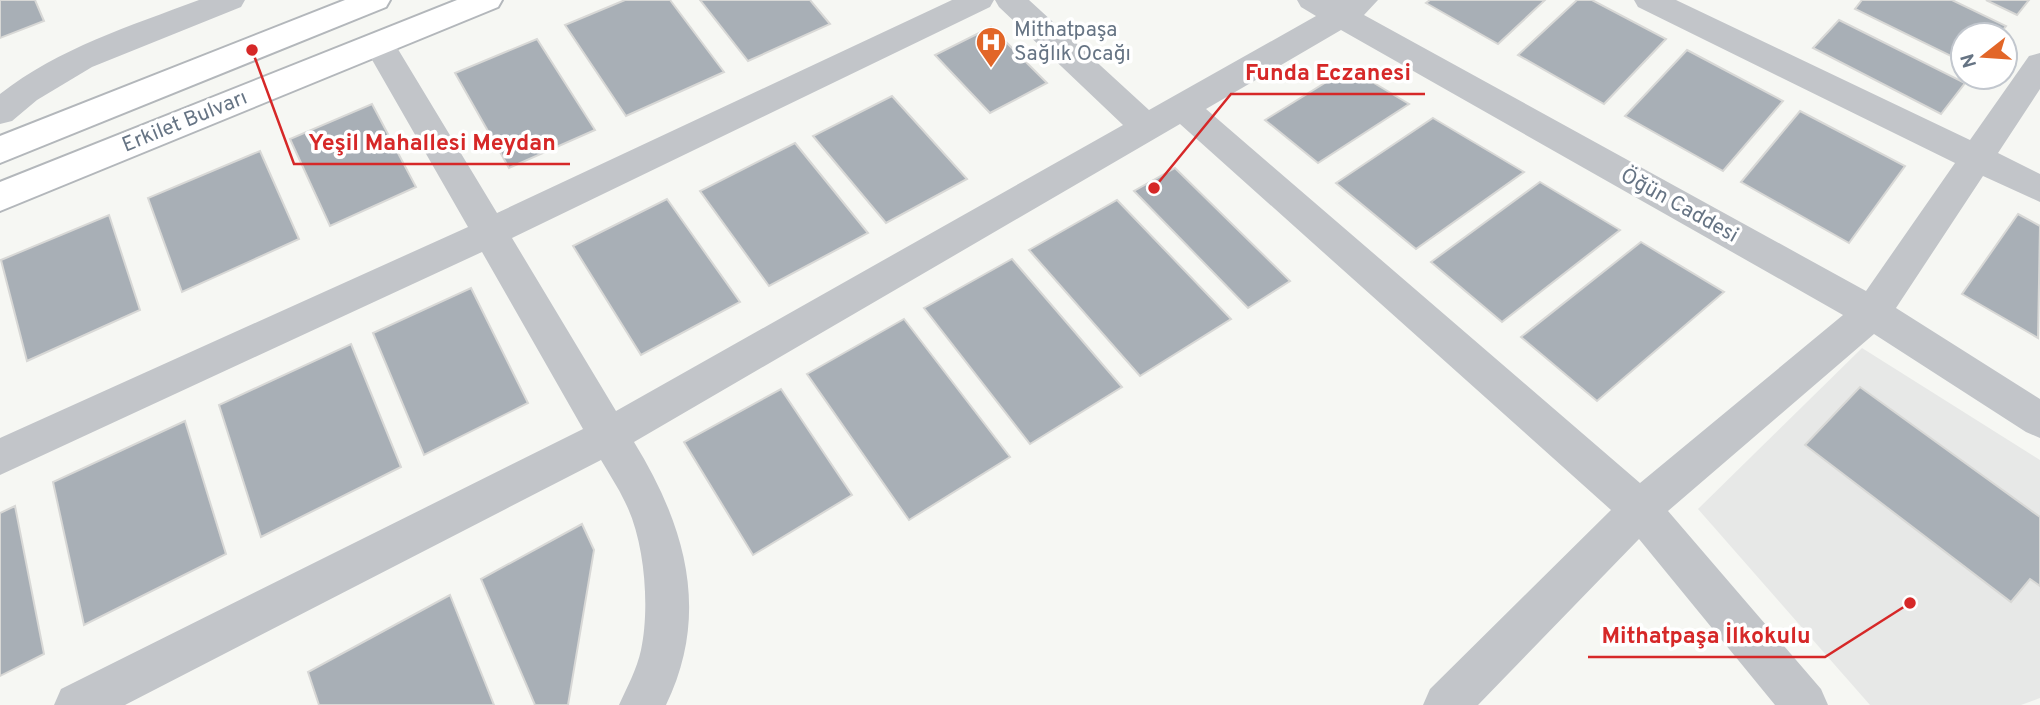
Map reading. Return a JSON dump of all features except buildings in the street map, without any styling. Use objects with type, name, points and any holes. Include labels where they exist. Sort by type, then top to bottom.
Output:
[{"type":"main road","name":"Erkilet Bulvarı","points":[[0,150],[375,0]]},
{"type":"main road","name":"Erkilet Bulvarı","points":[[0,197],[486,0]]},
{"type":"street","points":[[0,112],[26,89],[74,60],[230,0]]},
{"type":"street","points":[[0,457],[491,232],[979,0]]},
{"type":"street","points":[[1010,0],[1147,128]]},
{"type":"street","points":[[1649,0],[2040,189]]},
{"type":"street","points":[[1690,22],[1714,0]]},
{"type":"street","points":[[77,705],[610,435],[1147,128],[1338,6]]},
{"type":"street","name":"Öğün Caddesi","points":[[1338,6],[1872,313],[2040,420]]},
{"type":"street","points":[[379,44],[645,497],[658,534],[665,576],[666,621],[659,668],[642,705]]},
{"type":"street","points":[[1446,705],[1640,509],[1872,313],[2040,64]]},
{"type":"street","points":[[1182,107],[1640,509],[1805,705]]},
{"type":"shaded area","points":[[1862,348],[2040,460],[2040,698],[2021,705],[1870,705],[1698,509]]},
{"type":"place","name":"Yeşil Mahallesi Meydan","points":[[252,50]]},
{"type":"place","name":"Mithatpaşa Sağlık Ocağı","points":[[991,69]]},
{"type":"place","name":"Funda Eczanesi","points":[[1154,188]]},
{"type":"place","name":"Mithatpaşa İlkokulu","points":[[1910,603]]}]
